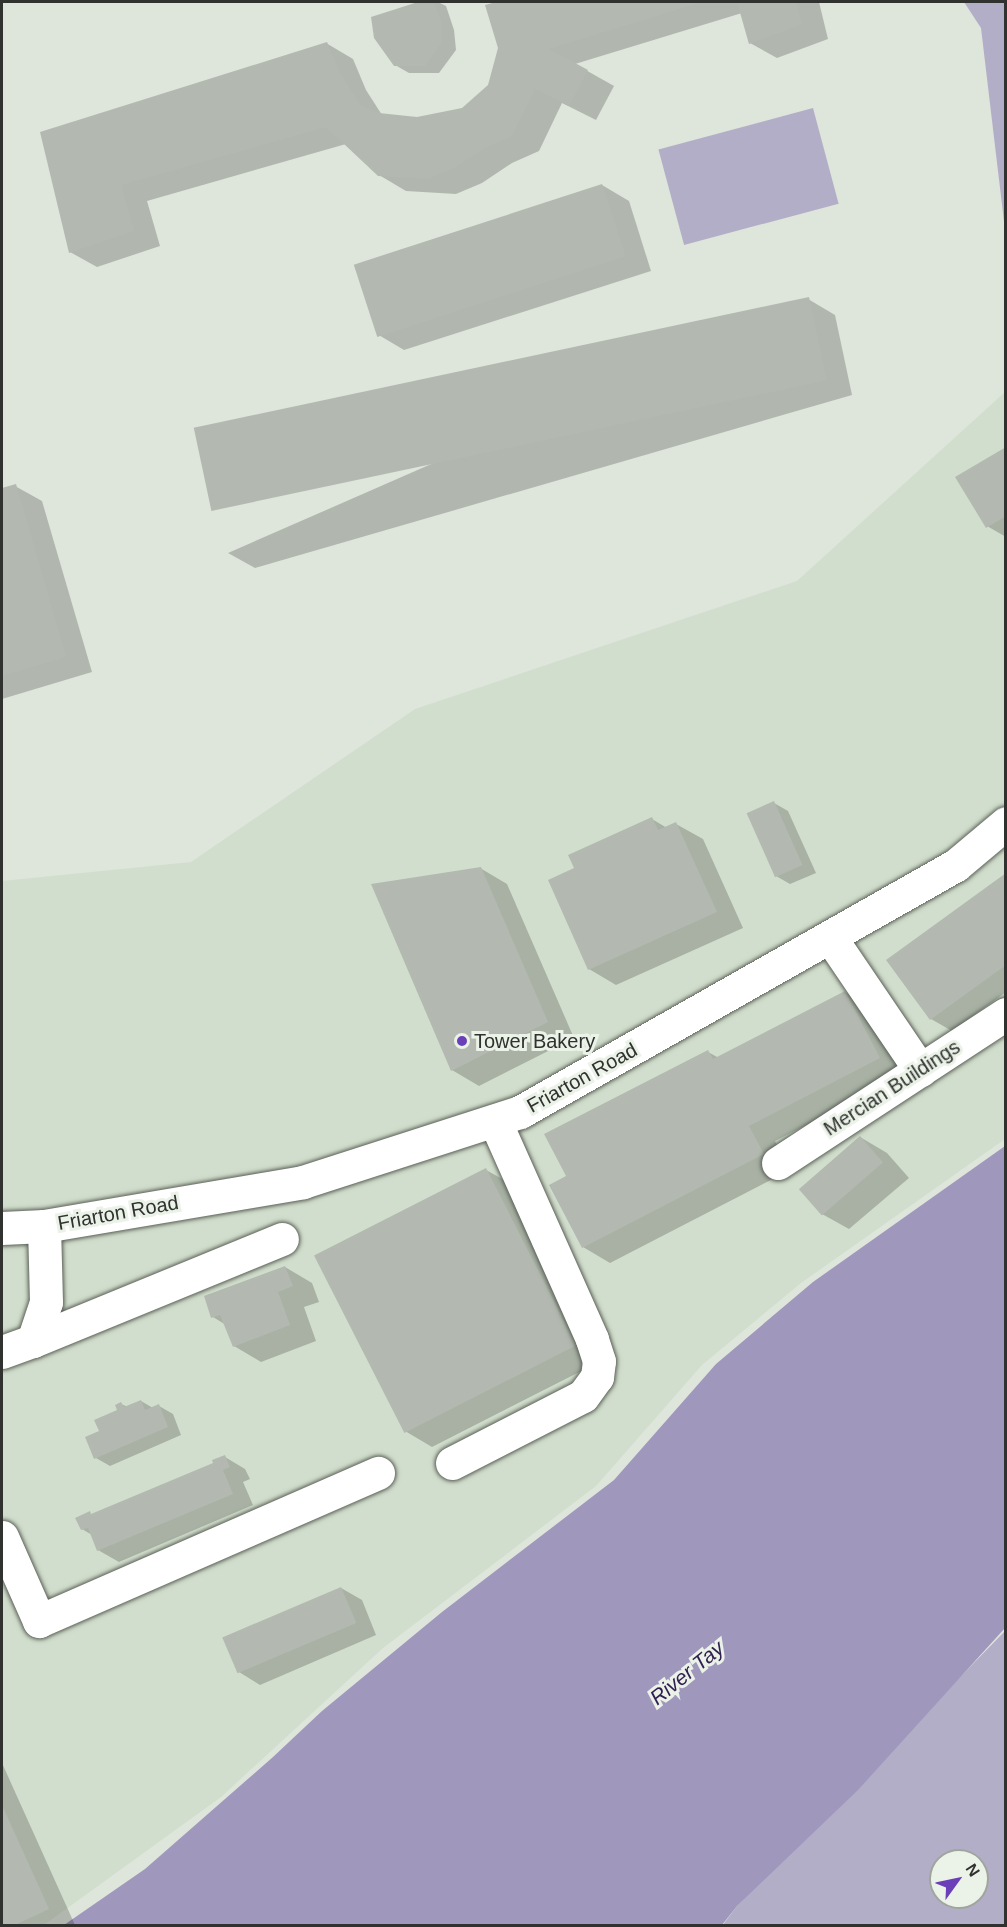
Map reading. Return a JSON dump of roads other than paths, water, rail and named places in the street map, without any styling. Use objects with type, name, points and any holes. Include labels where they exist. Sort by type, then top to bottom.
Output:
[{"type":"street","name":"Friarton Road","points":[[2,1228],[44,1226],[303,1182],[520,1112],[956,865],[1005,823]]},
{"type":"street","points":[[830,937],[920,1070]]},
{"type":"street","name":"Mercian Buildings","points":[[778,1163],[1005,1014]]},
{"type":"street","points":[[452,1463],[583,1396],[597,1377],[599,1361],[592,1339],[495,1120]]},
{"type":"street","points":[[33,1341],[46,1302],[44,1226]]},
{"type":"street","points":[[2,1352],[282,1239]]},
{"type":"street","points":[[2,1537],[39,1620],[378,1473]]},
{"type":"water","name":"River Tay","points":[[1005,1146],[1005,1628],[858,1790],[737,1906],[722,1925],[64,1925],[145,1869],[322,1711],[442,1612],[614,1480],[716,1364],[813,1282]]},
{"type":"place","name":"Tower Bakery","points":[[462,1041]]}]
